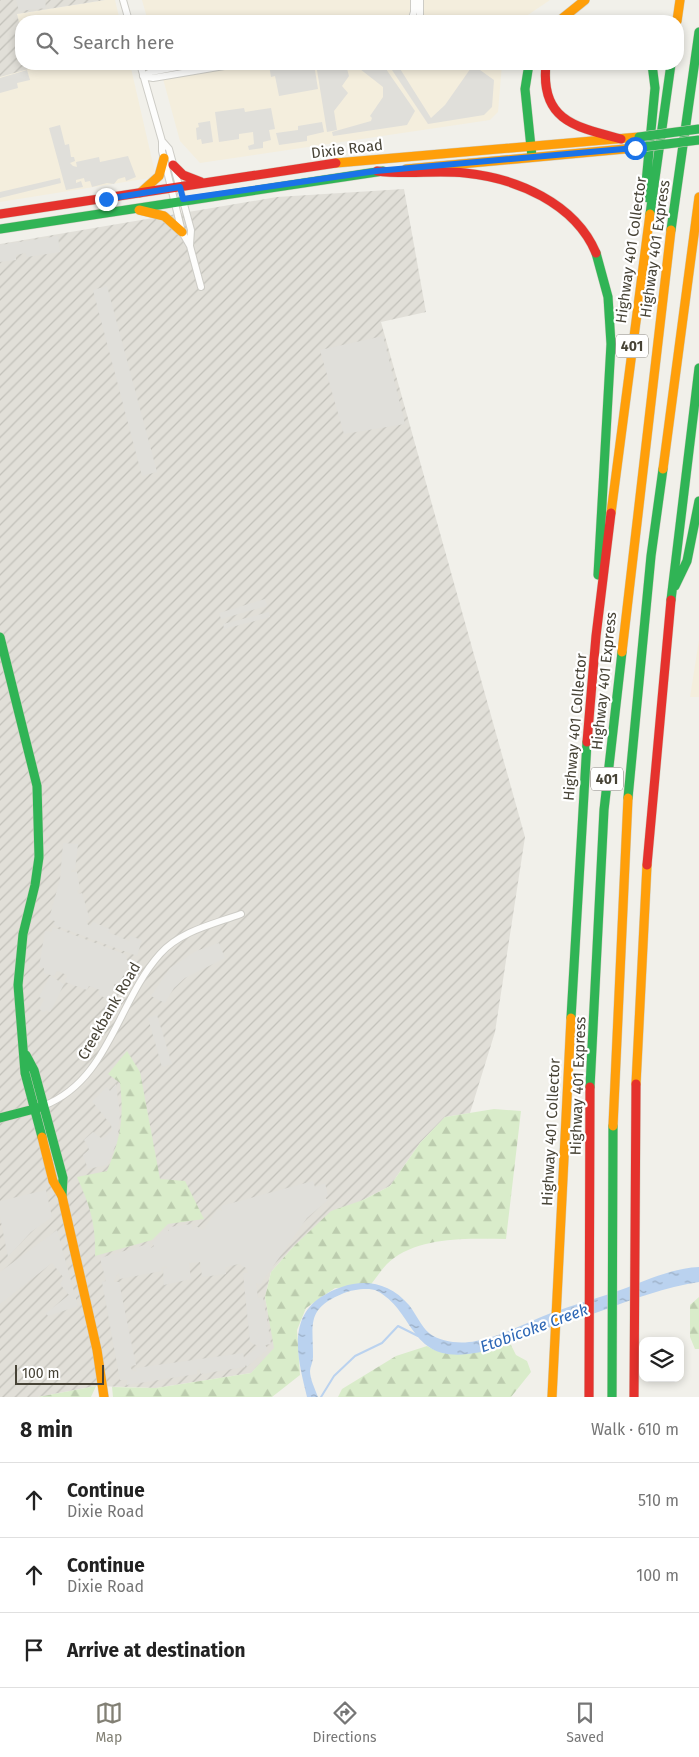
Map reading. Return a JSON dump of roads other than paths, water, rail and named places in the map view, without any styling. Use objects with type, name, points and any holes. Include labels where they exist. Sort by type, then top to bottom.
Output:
[{"type":"main road","points":[[566,15],[585,0]]},
{"type":"main road","points":[[678,15],[680,0]]},
{"type":"main road","name":"Highway 401 Express","points":[[589,1397],[590,1074],[604,810],[663,289],[699,32]]},
{"type":"main road","points":[[528,70],[525,90],[532,157]]},
{"type":"main road","points":[[545,70],[544,80],[547,94],[552,106],[562,117],[580,129],[621,139]]},
{"type":"main road","points":[[650,212],[646,183],[655,88],[653,70]]},
{"type":"main road","name":"Highway 401 Collector","points":[[552,1397],[582,806],[596,636],[650,212],[670,70]]},
{"type":"main road","name":"Dixie Road","points":[[0,214],[343,162],[621,139],[699,129]]},
{"type":"main road","name":"Dixie Road","points":[[0,230],[179,200],[376,171],[635,148],[699,140]]},
{"type":"main road","points":[[139,194],[159,176],[164,158]]},
{"type":"main road","points":[[173,166],[190,179],[206,184]]},
{"type":"main road","points":[[376,171],[393,174],[464,174],[522,188],[552,202],[576,222],[595,250],[607,290],[611,343],[600,508],[596,636]]},
{"type":"main road","name":"401","points":[[612,1397],[610,1335],[614,1077],[626,823],[651,556],[699,197]]},
{"type":"main road","points":[[132,209],[164,216],[182,232]]},
{"type":"main road","points":[[634,1397],[635,1084],[645,890],[674,558],[699,368]]},
{"type":"main road","points":[[672,592],[687,561],[699,501]]},
{"type":"main road","points":[[0,637],[32,762],[39,807],[40,832],[36,876],[19,959],[18,985],[25,1053],[24,1073],[54,1180],[62,1196],[91,1320],[104,1393]]},
{"type":"main road","points":[[25,1053],[34,1070],[63,1178],[62,1196]]},
{"type":"main road","name":"Creekbank Road","points":[[0,1118],[44,1106]]},
{"type":"street","points":[[123,0],[127,15]]},
{"type":"street","points":[[413,15],[414,0]]},
{"type":"street","points":[[420,0],[420,15]]},
{"type":"street","points":[[142,70],[162,141],[164,158],[176,188]]},
{"type":"street","points":[[143,76],[162,70]]},
{"type":"street","points":[[143,76],[153,78],[200,70]]},
{"type":"street","points":[[162,141],[169,149],[179,200],[191,230],[190,246]]},
{"type":"street","points":[[179,200],[182,232],[190,246],[201,287]]},
{"type":"street","name":"Creekbank Road","points":[[44,1106],[66,1096],[87,1074],[99,1058],[142,980],[160,953],[172,943],[196,930],[241,914]]},
{"type":"water","name":"Etobicoke Creek","points":[[699,1267],[699,1282],[650,1294],[501,1346],[468,1354],[449,1354],[434,1350],[415,1333],[399,1310],[377,1291],[365,1289],[344,1293],[323,1305],[317,1311],[314,1318],[313,1359],[310,1371],[318,1397],[307,1397],[298,1343],[299,1330],[303,1318],[310,1307],[321,1297],[344,1286],[367,1283],[389,1289],[409,1305],[429,1333],[446,1341],[465,1342],[495,1336],[551,1313],[662,1274],[680,1269]]},
{"type":"waterway","points":[[321,1397],[334,1376],[355,1356],[382,1343],[398,1326],[418,1336]]}]
